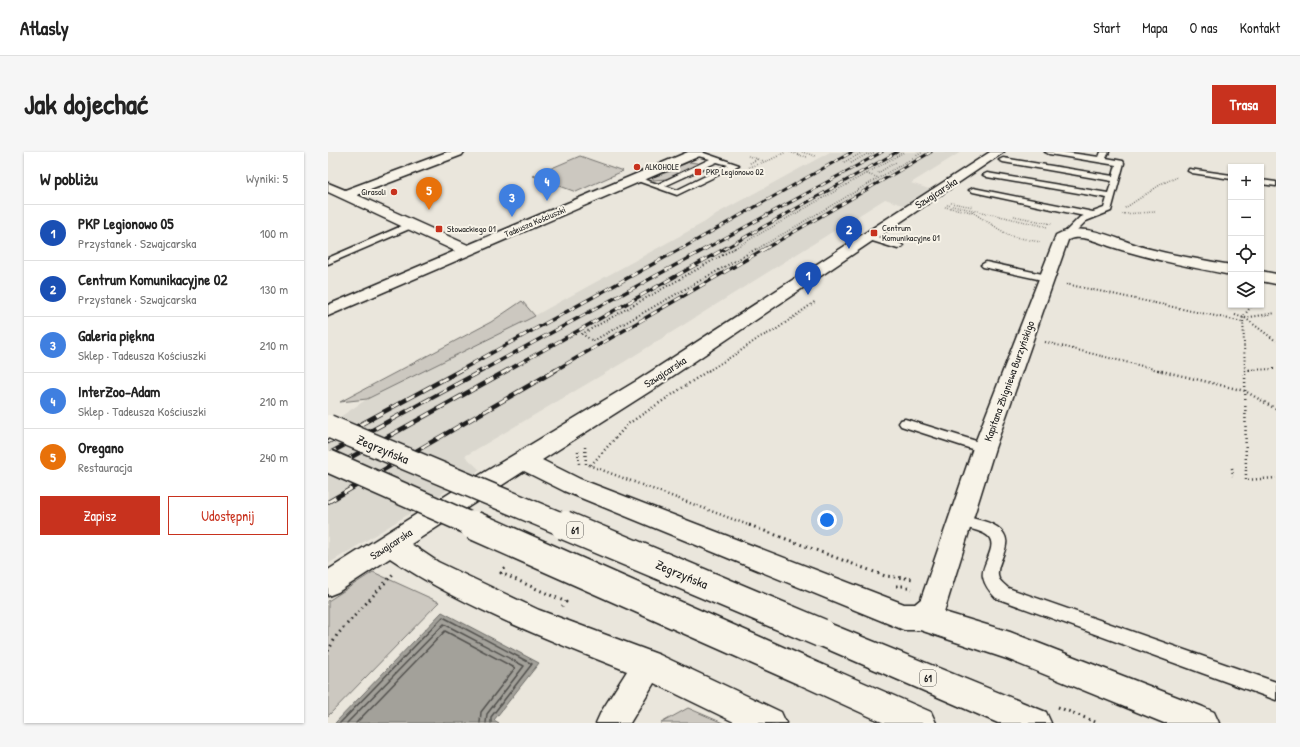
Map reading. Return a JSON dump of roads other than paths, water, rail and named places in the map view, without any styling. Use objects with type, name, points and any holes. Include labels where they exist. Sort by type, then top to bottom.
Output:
[{"type":"street","points":[[344,194],[458,152]]},
{"type":"street","name":"Tadeusza Kościuszki","points":[[328,311],[697,152]]},
{"type":"street","name":"Szwajcarska","points":[[328,584],[651,381],[868,237],[1000,156]]},
{"type":"street","points":[[328,187],[468,251]]},
{"type":"street","points":[[1061,230],[1090,235],[1146,253],[1228,269]]},
{"type":"street","name":"Kapitana Zbigniewa Burzyńskigo","points":[[920,617],[932,607],[984,448],[1054,280],[1061,230]]},
{"type":"street","points":[[1264,277],[1276,279]]},
{"type":"street","name":"Zegrzyńska","points":[[328,426],[1035,723]]},
{"type":"street","points":[[328,461],[920,723]]},
{"type":"street","points":[[524,461],[572,485],[896,614],[904,617],[920,617],[1010,646],[1203,723]]},
{"type":"street","points":[[390,544],[429,570],[529,619],[649,665],[770,723]]},
{"type":"street","points":[[612,723],[630,692],[649,665]]},
{"type":"lane","points":[[636,178],[677,193],[735,165],[697,152]]},
{"type":"lane","points":[[1049,152],[1102,160],[1104,152]]},
{"type":"lane","points":[[1000,156],[1116,179]]},
{"type":"lane","points":[[658,186],[717,159]]},
{"type":"lane","name":"Kapitana Zbigniewa Burzyńskigo","points":[[1061,230],[1108,208],[1120,163],[1102,160]]},
{"type":"lane","points":[[1192,172],[1228,178]]},
{"type":"lane","points":[[987,174],[1111,196]]},
{"type":"lane","points":[[1264,182],[1276,184]]},
{"type":"lane","points":[[973,190],[1094,215]]},
{"type":"lane","points":[[328,261],[411,225]]},
{"type":"lane","points":[[868,237],[898,246]]},
{"type":"lane","points":[[986,265],[1054,280]]},
{"type":"lane","points":[[905,424],[984,448]]},
{"type":"lane","points":[[961,521],[993,532],[999,540],[999,546],[990,573],[990,579],[994,588],[1002,593],[1276,691]]},
{"type":"water","points":[[442,612],[539,663],[494,720],[499,723],[335,723]]},
{"type":"railway","points":[[681,249],[852,152]]},
{"type":"railway","points":[[705,249],[882,152]]},
{"type":"railway","points":[[724,249],[897,152]]},
{"type":"railway","points":[[765,249],[931,152]]},
{"type":"railway","points":[[459,371],[682,248]]},
{"type":"railway","points":[[481,371],[707,248]]},
{"type":"railway","points":[[506,371],[726,248]]},
{"type":"railway","points":[[554,371],[766,248]]},
{"type":"railway","points":[[328,442],[461,370]]},
{"type":"railway","points":[[328,454],[483,370]]},
{"type":"railway","points":[[328,470],[508,370]]},
{"type":"railway","points":[[328,502],[556,370]]},
{"type":"place","name":"ALKOHOLE","points":[[637,167]]},
{"type":"place","name":"PKP Legionowo 02","points":[[698,172]]},
{"type":"place","name":"Girasoli","points":[[394,192]]},
{"type":"place","name":"InterZoo-Adam","points":[[547,201]]},
{"type":"place","name":"Oregano","points":[[429,210]]},
{"type":"place","name":"Galeria piękna","points":[[512,217]]},
{"type":"place","name":"Słowackiego 01","points":[[439,229]]},
{"type":"place","name":"Centrum Komunikacyjne 01","points":[[874,233]]},
{"type":"place","name":"Centrum Komunikacyjne 02","points":[[849,249]]},
{"type":"place","name":"PKP Legionowo 05","points":[[808,295]]}]
